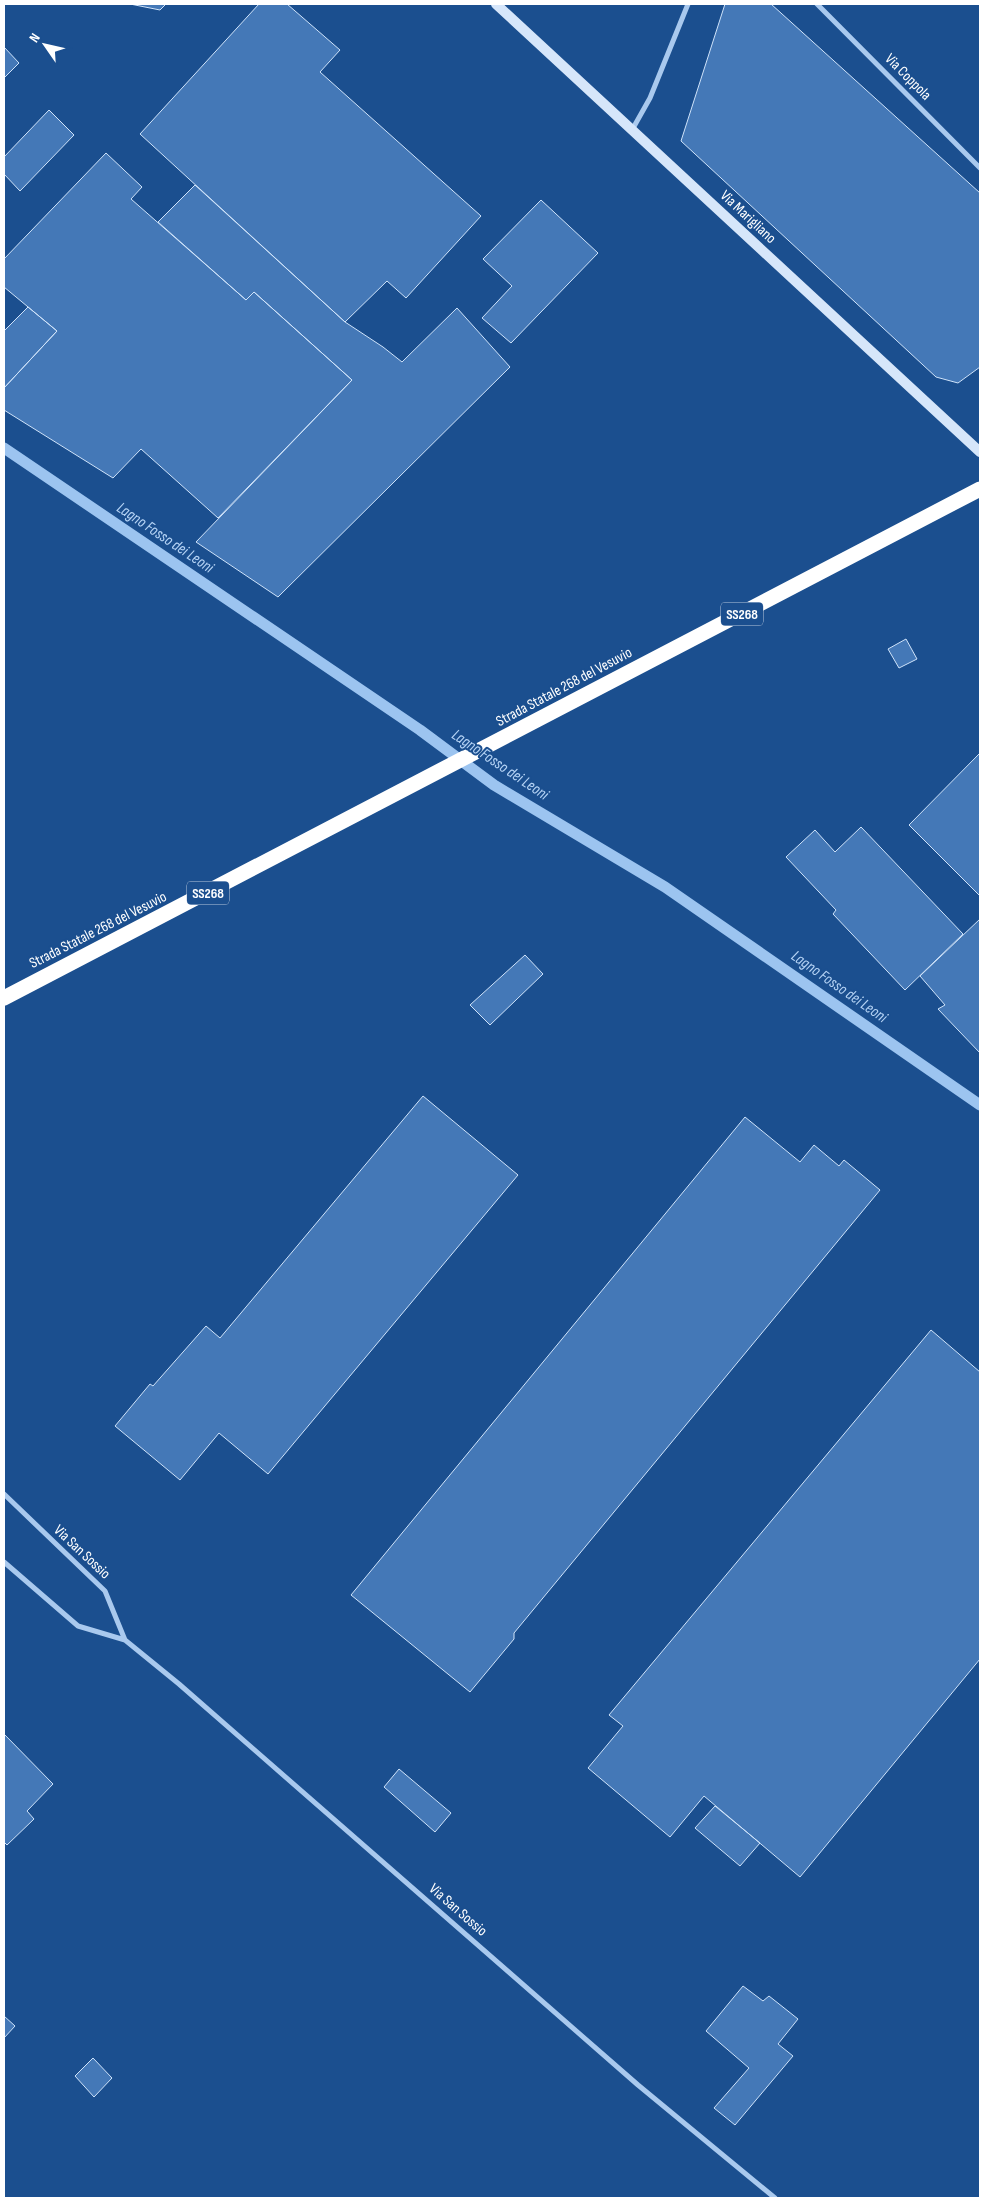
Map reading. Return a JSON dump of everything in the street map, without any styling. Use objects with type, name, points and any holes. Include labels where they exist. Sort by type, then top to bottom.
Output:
[{"type":"highway","name":"Strada Statale 268 del Vesuvio","points":[[4,998],[980,489]]},
{"type":"street","name":"Via Marigliano","points":[[496,4],[980,452]]},
{"type":"street","points":[[632,130],[650,98],[688,4]]},
{"type":"street","name":"Via Coppola","points":[[816,4],[980,168]]},
{"type":"street","name":"Via San Sossio","points":[[4,1494],[105,1590],[126,1640]]},
{"type":"street","name":"Via San Sossio","points":[[4,1562],[78,1626],[126,1640],[359,1839],[638,2085],[775,2198]]},
{"type":"building","points":[[130,4],[166,4],[160,10]]},
{"type":"building","points":[[259,4],[287,4],[340,50],[320,72],[481,216],[406,298],[387,281],[345,322],[140,134]]},
{"type":"building","points":[[725,4],[771,4],[980,193],[980,367],[958,383],[936,377],[681,141]]},
{"type":"building","points":[[4,47],[19,63],[4,78]]},
{"type":"building","points":[[49,110],[74,135],[20,191],[4,174],[4,157]]},
{"type":"building","points":[[106,153],[142,187],[131,199],[246,300],[254,292],[352,380],[218,518],[141,449],[113,478],[4,410],[4,388],[57,331],[4,287],[4,259]]},
{"type":"building","points":[[195,185],[345,322],[402,362],[457,308],[510,367],[278,597],[196,542],[352,380],[254,292],[246,300],[158,222]]},
{"type":"building","points":[[541,200],[598,253],[511,343],[482,318],[512,286],[483,259]]},
{"type":"building","points":[[28,307],[57,331],[4,388],[4,331]]},
{"type":"building","points":[[906,639],[917,659],[899,668],[888,649]]},
{"type":"building","points":[[980,753],[980,896],[909,825]]},
{"type":"building","points":[[861,827],[963,934],[905,990],[833,914],[836,910],[786,857],[815,830],[835,852]]},
{"type":"building","points":[[980,919],[980,1053],[938,1009],[945,1005],[920,976]]},
{"type":"building","points":[[525,955],[543,974],[490,1025],[470,1005]]},
{"type":"building","points":[[423,1096],[518,1175],[268,1474],[219,1433],[180,1480],[115,1426],[150,1384],[153,1386],[206,1326],[220,1338]]},
{"type":"building","points":[[745,1117],[800,1162],[814,1145],[839,1166],[844,1160],[880,1190],[514,1633],[514,1639],[470,1692],[351,1595]]},
{"type":"building","points":[[931,1330],[980,1372],[980,1659],[800,1877],[704,1796],[670,1837],[588,1768],[623,1726],[609,1715]]},
{"type":"building","points":[[4,1734],[53,1784],[27,1811],[34,1819],[7,1845],[4,1842]]},
{"type":"building","points":[[399,1769],[451,1813],[435,1832],[384,1787]]},
{"type":"building","points":[[715,1806],[760,1843],[740,1866],[695,1828]]},
{"type":"building","points":[[743,1986],[763,2001],[769,1996],[798,2019],[778,2044],[793,2056],[735,2125],[714,2108],[749,2068],[706,2031]]},
{"type":"building","points":[[4,2016],[15,2026],[4,2038]]},
{"type":"building","points":[[93,2058],[112,2078],[94,2097],[75,2076]]},
{"type":"waterway","name":"Lagno Fosso dei Leoni","points":[[4,448],[420,730],[494,785],[665,887],[980,1105]]}]
